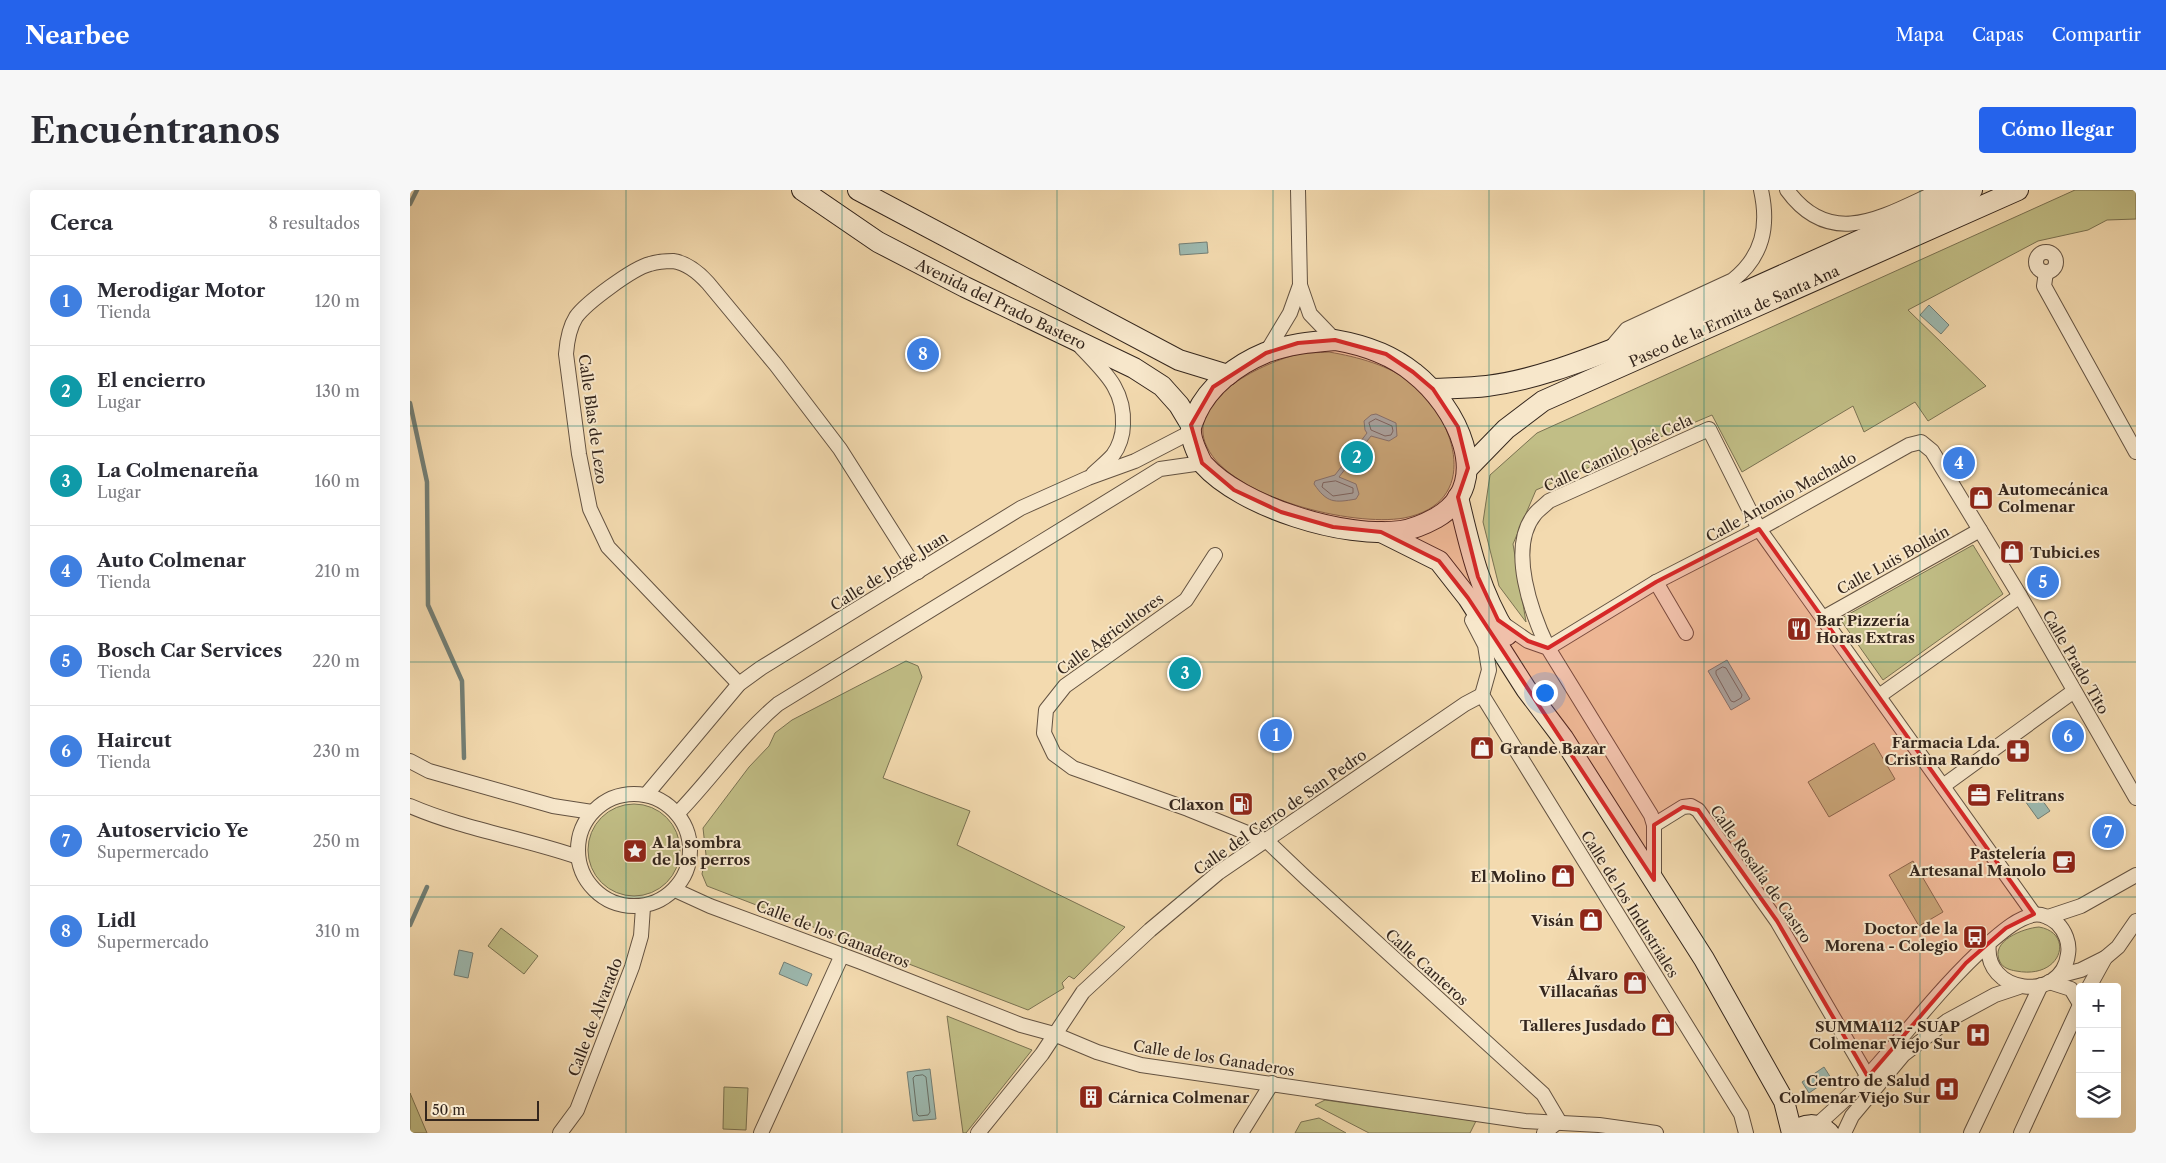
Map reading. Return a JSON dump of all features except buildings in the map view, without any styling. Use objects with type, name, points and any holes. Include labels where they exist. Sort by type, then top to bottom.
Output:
[{"type":"main road","name":"Avenida del Prado Bastero","points":[[802,190],[878,242],[1076,342],[1134,368],[1162,386],[1179,405],[1191,429],[1202,463]]},
{"type":"main road","name":"Avenida del Prado Bastero","points":[[858,190],[1179,360],[1228,375]]},
{"type":"main road","name":"Paseo de la Ermita de Santa Ana","points":[[1434,389],[1487,386],[1526,378],[1608,351],[1642,338],[1972,190]]},
{"type":"main road","name":"Paseo de la Ermita de Santa Ana","points":[[1468,468],[1506,429],[1544,401],[2018,190]]},
{"type":"main road","points":[[1191,429],[1201,404],[1213,387],[1228,375],[1266,353],[1298,343],[1335,340],[1356,344],[1386,354],[1434,389],[1458,427],[1468,468],[1458,497],[1444,513],[1423,526],[1402,531],[1382,532],[1333,527],[1281,512],[1234,490],[1202,463]]},
{"type":"main road","points":[[1458,497],[1478,577],[1498,620],[1536,683],[1563,738]]},
{"type":"main road","points":[[1382,532],[1439,560],[1468,598],[1526,689],[1563,738],[1704,959],[1784,1101],[1792,1133],[1807,1125],[1823,1129]]},
{"type":"main road","points":[[1784,1101],[1802,1116],[1823,1129]]},
{"type":"street","points":[[1298,190],[1300,285],[1310,314],[1335,340]]},
{"type":"street","points":[[1608,351],[1627,329],[1733,280],[1748,268],[1756,255],[1763,233],[1766,211],[1761,190]]},
{"type":"street","points":[[1787,190],[1809,213],[1823,220],[1839,224],[1858,224],[1872,220],[1941,190]]},
{"type":"street","name":"Calle Blas de Lezo","points":[[739,684],[608,547],[590,508],[579,454],[566,354],[567,338],[576,317],[599,295],[632,273],[650,264],[670,261],[698,273],[708,282],[776,365],[840,449],[918,572]]},
{"type":"street","points":[[2046,272],[2044,286],[2136,452]]},
{"type":"street","points":[[1266,353],[1290,313],[1300,285]]},
{"type":"street","points":[[1076,342],[1108,377],[1118,391],[1123,404],[1123,433],[1114,454],[1088,478]]},
{"type":"street","name":"Calle de Jorge Juan","points":[[646,795],[739,684],[761,668],[1022,508],[1088,478],[1135,461],[1191,429]]},
{"type":"street","name":"Calle Camilo José Cela","points":[[1654,825],[1651,815],[1548,648],[1537,624],[1523,571],[1522,549],[1526,530],[1534,515],[1549,502],[1709,429],[1759,529]]},
{"type":"street","name":"Calle Antonio Machado","points":[[1548,648],[1656,582],[1759,529],[1909,445],[1921,442]]},
{"type":"street","name":"Calle Prado Tito","points":[[1921,442],[1932,451],[2020,596],[2136,798]]},
{"type":"street","points":[[677,814],[761,718],[778,704],[1160,469],[1202,463]]},
{"type":"street","points":[[1759,529],[1943,786],[2041,916],[2063,931],[2068,941],[2067,960],[2049,981],[1971,1133]]},
{"type":"street","name":"Calle Luis Bollaín","points":[[1823,618],[1980,530]]},
{"type":"street","name":"Calle Agricultores","points":[[1215,555],[1186,600],[1065,686],[1055,696],[1046,710],[1044,734],[1054,754],[1073,768],[1188,809],[1267,841]]},
{"type":"street","points":[[1439,560],[1449,585],[1469,614],[1485,645],[1489,670],[1482,695]]},
{"type":"street","points":[[1656,582],[1686,632]]},
{"type":"street","points":[[1878,696],[2020,596]]},
{"type":"street","points":[[1498,620],[1528,641],[1548,648]]},
{"type":"street","points":[[1943,786],[2074,691]]},
{"type":"street","name":"Calle del Cerro de San Pedro","points":[[978,1133],[1042,1054],[1083,992],[1150,930],[1218,873],[1465,704],[1482,695]]},
{"type":"street","name":"Calle de los Industriales","points":[[1482,695],[1741,1114],[1746,1133]]},
{"type":"street","points":[[410,761],[429,771],[553,806],[592,812]]},
{"type":"street","points":[[631,794],[646,795],[663,802],[677,814],[686,828],[690,844],[690,860],[684,876],[675,890],[655,903],[643,907],[625,906],[607,901],[593,890],[583,875],[578,857],[578,841],[583,826],[592,812],[616,796],[631,794]]},
{"type":"street","points":[[410,806],[432,815],[542,845],[578,857]]},
{"type":"street","name":"Calle Rosalía de Castro","points":[[1654,825],[1683,807],[1690,806],[1698,810],[1777,921],[1868,1077]]},
{"type":"street","points":[[1654,825],[1654,880]]},
{"type":"street","name":"Calle Canteros","points":[[1267,841],[1306,879],[1544,1094],[1559,1121]]},
{"type":"street","points":[[2100,895],[2136,867]]},
{"type":"street","points":[[1823,1129],[1840,1105],[1868,1077],[1933,998],[1966,963],[2006,928],[2041,916],[2081,906],[2136,875]]},
{"type":"street","name":"Calle de los Ganaderos","points":[[675,890],[710,906],[1021,1025],[1054,1034],[1096,1052],[1141,1065],[1525,1121],[1559,1121],[1656,1133]]},
{"type":"street","name":"Calle de Alvarado","points":[[560,1133],[577,1110],[632,967],[641,936],[643,907]]},
{"type":"street","points":[[1844,1133],[1852,1116],[1903,1055],[1946,1021],[1995,995],[2019,987],[2029,988],[2081,970],[2105,958],[2118,947],[2136,922]]},
{"type":"street","points":[[1989,943],[1988,954],[1995,972],[2019,987]]},
{"type":"street","points":[[761,1133],[842,955]]},
{"type":"street","points":[[2091,983],[2105,958]]},
{"type":"street","points":[[2049,981],[2071,989],[2076,998]]},
{"type":"street","points":[[2021,1133],[2076,1014]]},
{"type":"street","points":[[1241,1133],[1272,1083]]},
{"type":"street","points":[[1544,1133],[1559,1121]]},
{"type":"highlighted area","points":[[1335,340],[1386,354],[1413,372],[1433,389],[1458,427],[1468,468],[1458,497],[1478,577],[1498,620],[1528,641],[1548,648],[1656,582],[1759,529],[2034,914],[2006,928],[1966,963],[1868,1077],[1777,921],[1698,810],[1683,807],[1654,825],[1654,880],[1468,598],[1439,561],[1381,532],[1333,527],[1281,512],[1234,490],[1202,463],[1191,425],[1213,387],[1266,353],[1298,343]]},
{"type":"shaded area","points":[[2075,190],[2136,190],[2136,219],[2107,220],[2088,230],[2038,241],[1908,310],[1986,386],[1928,421],[1915,402],[1864,432],[1853,406],[1742,472],[1712,415],[1536,490],[1513,544],[1526,622],[1499,586],[1483,522],[1490,475],[1537,433]]},
{"type":"shaded area","points":[[1329,352],[1373,363],[1404,377],[1428,400],[1441,419],[1450,439],[1454,460],[1452,479],[1444,496],[1428,509],[1404,518],[1382,520],[1326,513],[1295,505],[1266,494],[1241,481],[1220,465],[1207,447],[1203,430],[1206,414],[1216,400],[1230,387],[1246,376],[1281,360],[1299,354]]},
{"type":"shaded area","points":[[1973,545],[2003,594],[1883,680],[1840,619]]},
{"type":"shaded area","points":[[906,661],[918,666],[922,677],[883,778],[970,811],[957,845],[1125,927],[1074,979],[1069,976],[1062,983],[1064,988],[1028,1010],[707,886],[702,874],[706,855],[703,828],[749,767],[769,746],[775,733],[792,720]]},
{"type":"shaded area","points":[[1874,743],[1895,779],[1829,817],[1808,782]]},
{"type":"shaded area","points":[[634,804],[652,807],[667,817],[677,832],[680,850],[677,868],[667,883],[652,893],[634,896],[616,893],[601,883],[591,868],[588,850],[591,832],[601,817],[616,807]]},
{"type":"shaded area","points":[[1913,861],[1943,912],[1919,926],[1889,875]]},
{"type":"shaded area","points":[[2039,927],[2050,931],[2057,938],[2060,946],[2058,955],[2053,963],[2044,969],[2032,972],[2014,971],[2003,966],[1998,955],[1999,948],[2004,942],[2017,933]]},
{"type":"shaded area","points":[[501,928],[538,956],[524,974],[488,946]]},
{"type":"shaded area","points":[[947,1016],[1032,1050],[966,1133],[963,1133]]},
{"type":"shaded area","points":[[724,1087],[748,1088],[746,1130],[723,1129]]},
{"type":"shaded area","points":[[410,1093],[427,1133],[410,1133]]},
{"type":"shaded area","points":[[1325,1100],[1476,1121],[1470,1133],[1369,1133],[1315,1105]]},
{"type":"shaded area","points":[[1319,1118],[1346,1133],[1295,1133],[1301,1122]]},
{"type":"water","points":[[1207,242],[1208,253],[1180,255],[1179,244]]},
{"type":"water","points":[[1929,305],[1949,325],[1941,334],[1920,315]]},
{"type":"water","points":[[1376,414],[1396,423],[1397,436],[1389,441],[1371,436],[1339,477],[1356,484],[1359,494],[1356,499],[1336,501],[1327,498],[1314,484],[1315,481],[1335,475],[1367,433],[1364,421],[1371,415]]},
{"type":"water","points":[[1727,660],[1750,699],[1731,710],[1708,671]]},
{"type":"water","points":[[2037,793],[2050,811],[2038,819],[2025,801]]},
{"type":"water","points":[[459,950],[473,953],[468,978],[454,975]]},
{"type":"water","points":[[784,962],[812,974],[807,986],[779,974]]},
{"type":"water","points":[[1824,1067],[1831,1078],[1809,1093],[1802,1082]]},
{"type":"water","points":[[930,1069],[936,1119],[913,1121],[907,1072]]},
{"type":"waterway","points":[[410,204],[417,190]]},
{"type":"waterway","points":[[410,403],[427,482],[428,605],[462,681],[464,758]]},
{"type":"waterway","points":[[410,925],[427,887]]},
{"type":"place","name":"Lidl","points":[[923,354]]},
{"type":"place","name":"El encierro","points":[[1357,457]]},
{"type":"place","name":"Auto Colmenar","points":[[1959,463]]},
{"type":"place","name":"Automecánica Colmenar","points":[[1981,498]]},
{"type":"place","name":"Tubici.es","points":[[2012,552]]},
{"type":"place","name":"Bosch Car Services","points":[[2043,582]]},
{"type":"place","name":"Bar Pizzería Horas Extras","points":[[1799,629]]},
{"type":"place","name":"La Colmenareña","points":[[1185,673]]},
{"type":"place","name":"Merodigar Motor","points":[[1276,735]]},
{"type":"place","name":"Haircut","points":[[2068,736]]},
{"type":"place","name":"Grande Bazar","points":[[1482,748]]},
{"type":"place","name":"Farmacia Lda. Cristina Rando","points":[[2018,751]]},
{"type":"place","name":"Felitrans","points":[[1979,795]]},
{"type":"place","name":"Claxon","points":[[1241,804]]},
{"type":"place","name":"Autoservicio Ye","points":[[2108,832]]},
{"type":"place","name":"A la sombra de los perros","points":[[635,851]]},
{"type":"place","name":"Pastelería Artesanal Manolo","points":[[2064,862]]},
{"type":"place","name":"El Molino","points":[[1563,876]]},
{"type":"place","name":"Visán","points":[[1591,920]]},
{"type":"place","name":"Doctor de la Morena - Colegio","points":[[1975,937]]},
{"type":"place","name":"Álvaro Villacañas","points":[[1635,983]]},
{"type":"place","name":"Talleres Jusdado","points":[[1663,1025]]},
{"type":"place","name":"SUMMA112 - SUAP Colmenar Viejo Sur","points":[[1978,1035]]},
{"type":"place","name":"Centro de Salud Colmenar Viejo Sur","points":[[1947,1089]]},
{"type":"place","name":"Cárnica Colmenar","points":[[1091,1097]]}]
